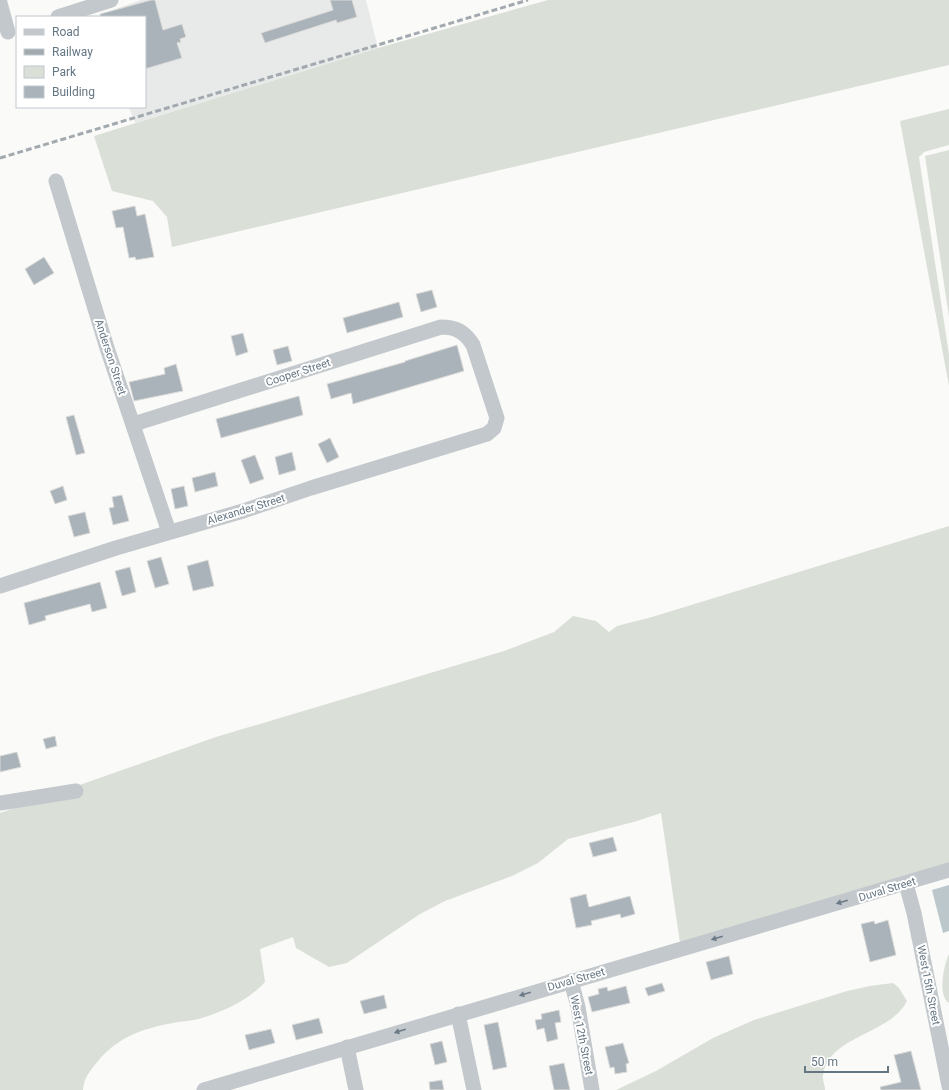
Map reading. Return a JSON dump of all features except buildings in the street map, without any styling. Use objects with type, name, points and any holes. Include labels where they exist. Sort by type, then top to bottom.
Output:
[{"type":"street","points":[[61,16],[111,0]]},
{"type":"street","points":[[0,3],[8,32]]},
{"type":"street","name":"Anderson Street","points":[[56,181],[107,348],[134,424],[169,532]]},
{"type":"street","name":"Cooper Street","points":[[134,424],[441,327],[450,327],[462,331],[473,345],[496,413],[496,424],[492,430]]},
{"type":"street","name":"Alexander Street","points":[[0,586],[169,532],[243,511],[311,488],[466,440],[492,430]]},
{"type":"street","points":[[0,803],[76,791]]},
{"type":"street","name":"Duval Street","points":[[204,1090],[234,1086],[347,1047],[906,884],[949,870]]},
{"type":"street","name":"West 15th Street","points":[[906,884],[914,913],[949,1086]]},
{"type":"street","name":"West 12th Street","points":[[571,981],[578,1007],[592,1090]]},
{"type":"street","points":[[458,1014],[474,1090]]},
{"type":"street","points":[[347,1047],[356,1090]]},
{"type":"shaded area","points":[[141,0],[366,0],[378,48],[135,123],[129,108],[146,108],[146,16],[103,16],[102,14]]},
{"type":"shaded area","points":[[949,885],[949,931],[943,933],[932,890]]},
{"type":"green space","points":[[548,0],[949,0],[949,65],[172,247],[167,217],[153,201],[112,191],[94,136],[378,48]]},
{"type":"green space","points":[[949,109],[949,145],[924,152],[919,157],[949,355],[949,386],[900,121]]},
{"type":"green space","points":[[949,150],[949,317],[925,156]]},
{"type":"green space","points":[[949,526],[949,864],[680,943],[661,813],[637,821],[568,839],[538,863],[512,876],[445,901],[420,914],[347,963],[329,967],[296,948],[293,937],[260,949],[265,982],[252,994],[238,1003],[214,1014],[199,1019],[144,1030],[124,1039],[106,1052],[90,1071],[86,1078],[83,1090],[0,1090],[0,813],[216,737],[504,651],[554,632],[573,616],[596,621],[609,632],[617,626],[652,617]]},
{"type":"green space","points":[[949,954],[949,1003],[945,999],[942,987],[945,965]]},
{"type":"green space","points":[[893,983],[899,988],[907,1001],[899,1012],[888,1021],[836,1051],[828,1062],[823,1075],[825,1090],[616,1090],[656,1071],[713,1038],[754,1020],[847,991]]},
{"type":"railway","points":[[0,158],[528,0]]}]
